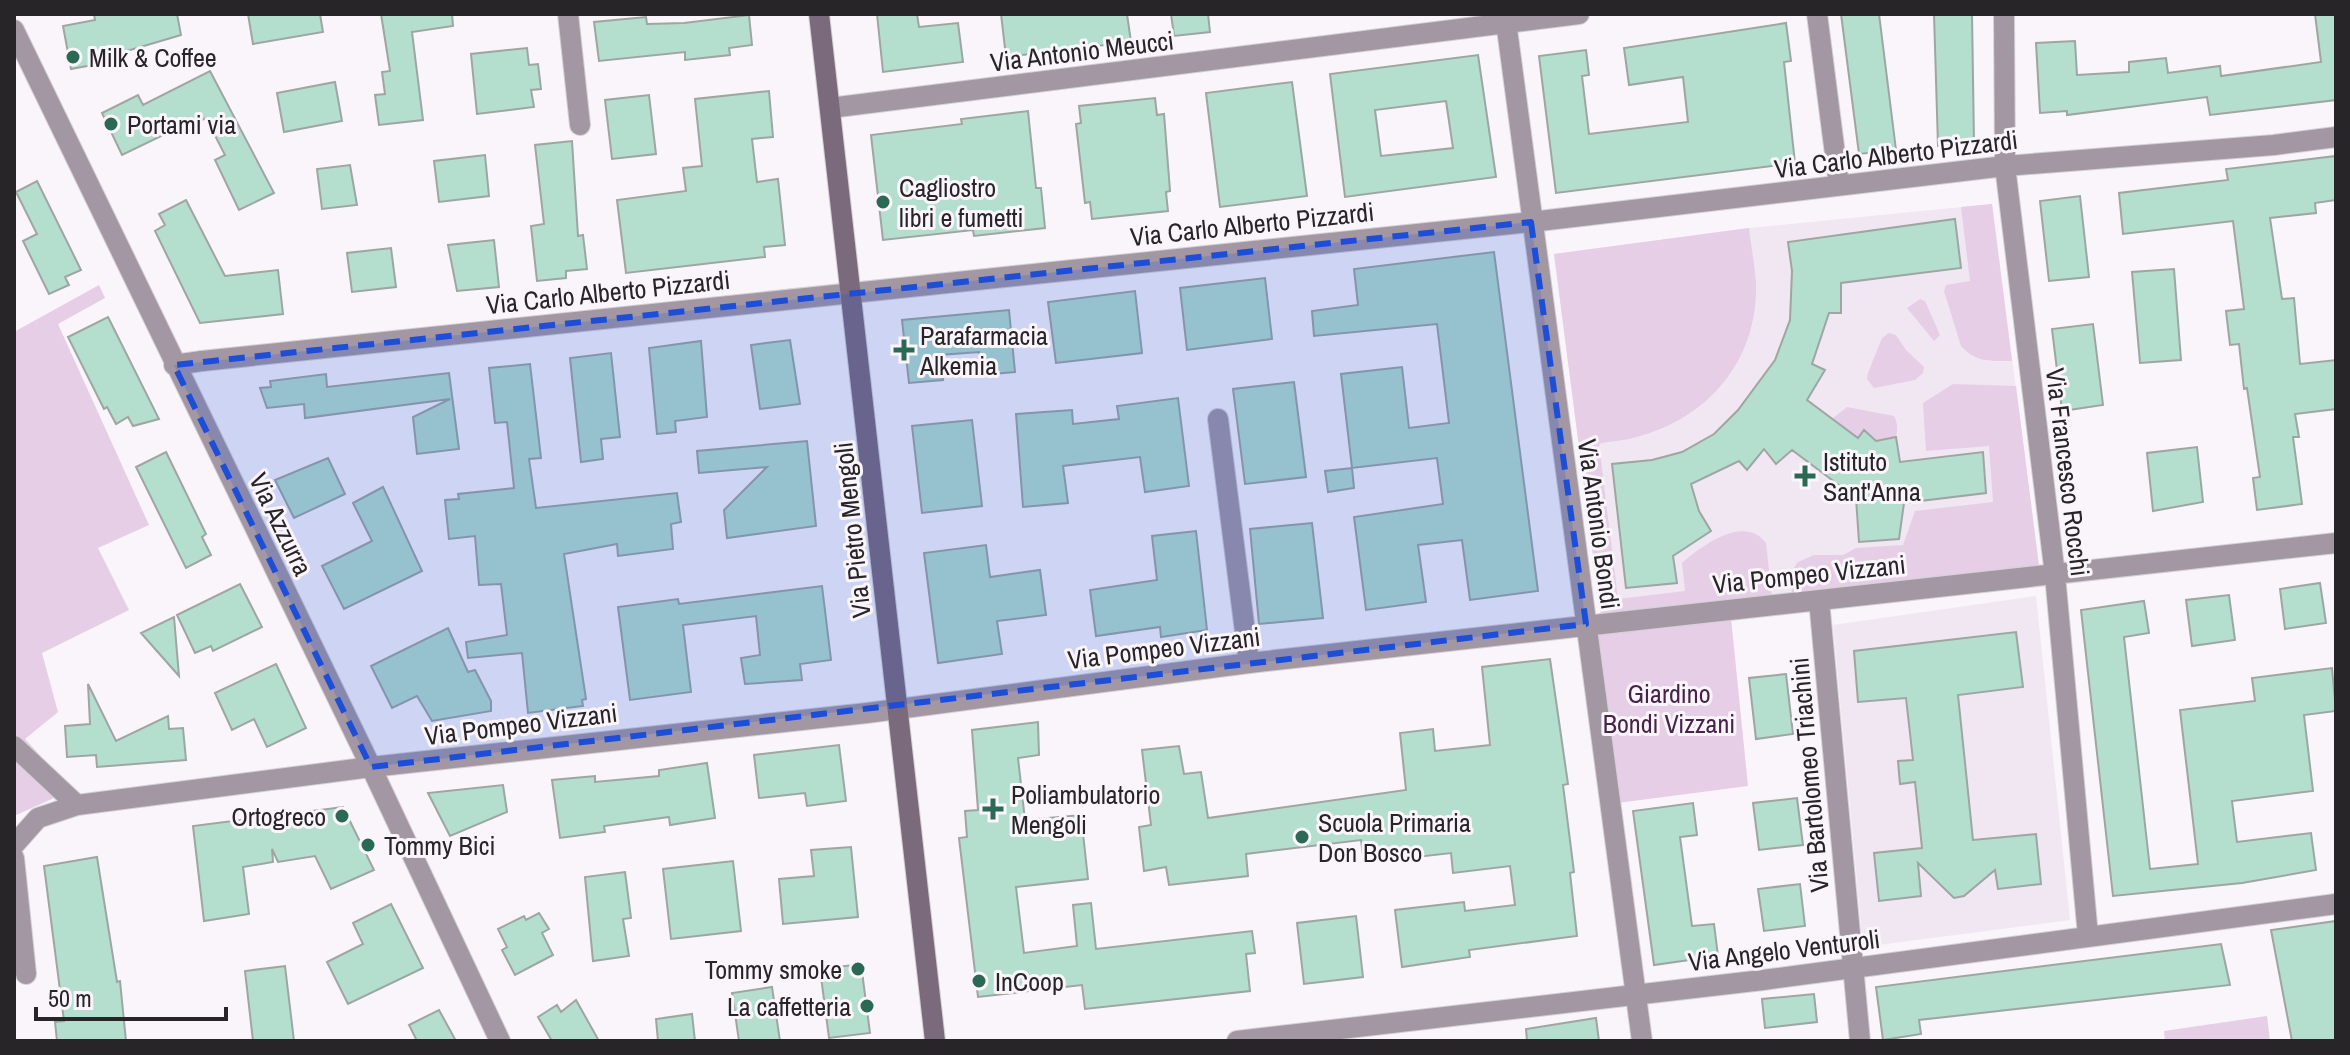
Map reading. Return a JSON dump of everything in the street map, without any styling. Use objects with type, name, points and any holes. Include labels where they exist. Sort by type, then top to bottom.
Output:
[{"type":"main road","name":"Via Pietro Mengoli","points":[[819,14],[935,1041]]},
{"type":"street","points":[[568,14],[580,125]]},
{"type":"street","name":"Via Antonio Meucci","points":[[830,108],[1505,18],[1579,14]]},
{"type":"street","points":[[1817,14],[1839,185]]},
{"type":"street","name":"Via Francesco Rocchi","points":[[2004,14],[2005,166],[2055,575],[2088,936]]},
{"type":"street","name":"Via Antonio Bondi","points":[[1505,18],[1642,1041]]},
{"type":"street","name":"Via Azzurra","points":[[14,30],[371,767],[500,1041]]},
{"type":"street","name":"Via Carlo Alberto Pizzardi","points":[[174,365],[1531,222],[2005,166],[2274,145],[2336,137]]},
{"type":"street","points":[[1218,419],[1249,663]]},
{"type":"street","name":"Via Pompeo Vizzani","points":[[14,845],[38,818],[77,805],[1249,663],[2336,543]]},
{"type":"street","name":"Via Bartolomeo Triachini","points":[[1819,600],[1860,1041]]},
{"type":"street","points":[[14,746],[77,805]]},
{"type":"street","points":[[14,858],[26,974]]},
{"type":"street","name":"Via Angelo Venturoli","points":[[1237,1041],[1852,969],[2336,904]]},
{"type":"highlighted area","points":[[1531,222],[1586,624],[371,767],[174,365]]},
{"type":"shaded area","name":"Istituto Sant'Anna","points":[[1992,204],[2039,566],[1601,617],[1554,254],[1749,228]]},
{"type":"shaded area","points":[[2036,596],[2070,920],[1863,947],[1833,625]]},
{"type":"green space","points":[[1992,204],[2012,361],[1978,358],[1961,346],[1944,291],[1946,285],[1970,281],[1961,207]]},
{"type":"green space","points":[[1749,228],[1756,284],[1754,313],[1748,339],[1722,385],[1681,419],[1656,431],[1599,444],[1618,599],[1685,591],[1682,563],[1724,535],[1747,531],[1766,543],[1772,597],[1601,617],[1554,254]]},
{"type":"green space","points":[[99,285],[105,298],[58,324],[149,525],[98,548],[129,610],[42,653],[58,712],[25,739],[72,790],[14,816],[14,332]]},
{"type":"green space","points":[[1920,299],[1925,301],[1940,335],[1934,341],[1907,308]]},
{"type":"green space","points":[[1889,333],[1896,335],[1924,367],[1923,373],[1915,380],[1874,388],[1867,379],[1868,373],[1882,338]]},
{"type":"green space","points":[[1953,384],[2016,386],[2039,566],[1792,595],[1791,572],[1798,562],[1814,555],[1843,555],[1856,548],[1903,545],[1915,511],[1993,502],[1989,446],[1926,451],[1923,403]]},
{"type":"green space","points":[[1847,407],[1894,416],[1897,430],[1889,452],[1864,430],[1858,438],[1832,419]]},
{"type":"green space","name":"Giardino Bondi Vizzani","points":[[1730,608],[1748,786],[1610,804],[1586,624]]},
{"type":"green space","points":[[2267,1016],[2270,1041],[2165,1041],[2164,1031]]},
{"type":"building","points":[[94,14],[177,14],[181,35],[93,61],[93,65],[71,69],[63,26],[95,20]]},
{"type":"building","points":[[248,14],[320,14],[323,32],[253,44]]},
{"type":"building","points":[[381,14],[452,14],[453,26],[412,32],[423,120],[379,125],[375,95],[385,94],[382,72],[390,71]]},
{"type":"building","points":[[877,14],[917,14],[919,27],[958,23],[963,62],[883,72]]},
{"type":"building","points":[[1001,14],[1127,14],[1131,42],[1006,57]]},
{"type":"building","points":[[1171,14],[1208,14],[1210,32],[1174,36]]},
{"type":"building","points":[[1841,14],[1879,14],[1896,150],[1859,154]]},
{"type":"building","points":[[1934,14],[1972,14],[1974,142],[1938,146]]},
{"type":"building","points":[[2315,14],[2336,14],[2336,100],[2210,115],[2207,97],[2067,115],[2067,111],[2040,113],[2036,43],[2075,41],[2077,75],[2129,72],[2129,62],[2166,58],[2168,73],[2220,66],[2221,76],[2321,62]]},
{"type":"building","points":[[749,15],[752,45],[729,48],[730,55],[685,60],[685,52],[599,61],[594,22],[646,17],[647,24],[684,23]]},
{"type":"building","points":[[1786,23],[1791,61],[1784,62],[1795,163],[1556,193],[1539,56],[1586,50],[1589,75],[1582,76],[1589,134],[1688,122],[1683,77],[1629,85],[1624,48]]},
{"type":"building","points":[[527,48],[529,65],[538,64],[541,89],[531,90],[534,107],[477,114],[471,54]]},
{"type":"building","points":[[1478,55],[1496,177],[1345,197],[1330,74]],"holes":[[[1446,101],[1453,148],[1381,156],[1375,110]]]},
{"type":"building","points":[[210,71],[274,193],[239,210],[215,160],[225,155],[206,118],[192,125],[190,122],[122,155],[102,113],[138,95],[143,105]]},
{"type":"building","points":[[335,82],[342,121],[284,132],[277,93]]},
{"type":"building","points":[[1292,82],[1307,196],[1220,207],[1206,93]]},
{"type":"building","points":[[769,91],[773,137],[752,139],[757,182],[778,179],[785,245],[764,247],[765,257],[626,273],[617,200],[686,191],[683,168],[702,166],[695,99]]},
{"type":"building","points":[[649,95],[656,154],[612,159],[605,100]]},
{"type":"building","points":[[1155,98],[1157,115],[1164,114],[1170,191],[1166,192],[1168,211],[1092,219],[1090,202],[1085,203],[1076,124],[1081,123],[1079,106]]},
{"type":"building","points":[[1028,111],[1036,188],[1041,188],[1045,228],[974,236],[973,230],[883,240],[871,135],[962,124],[961,119]]},
{"type":"building","points":[[572,141],[578,236],[583,235],[587,269],[566,271],[566,278],[537,281],[531,226],[544,224],[535,145]]},
{"type":"building","points":[[485,155],[489,196],[439,202],[434,161]]},
{"type":"building","points":[[2336,156],[2336,200],[2315,203],[2316,213],[2270,218],[2282,299],[2294,298],[2300,364],[2336,360],[2336,409],[2295,414],[2299,437],[2293,437],[2302,504],[2257,510],[2253,478],[2260,477],[2247,388],[2244,389],[2239,344],[2230,345],[2226,311],[2244,309],[2233,221],[2123,234],[2119,193],[2228,180],[2226,169]]},
{"type":"building","points":[[350,165],[357,205],[322,209],[317,169]]},
{"type":"building","points":[[37,181],[81,270],[65,277],[69,285],[49,294],[23,241],[37,234],[16,192]]},
{"type":"building","points":[[2080,196],[2089,277],[2049,281],[2040,201]]},
{"type":"building","points":[[186,200],[225,276],[278,270],[283,314],[200,323],[155,231],[165,225],[159,214]]},
{"type":"building","points":[[1955,219],[1961,268],[1841,283],[1841,313],[1829,313],[1812,364],[1825,370],[1807,400],[1858,438],[1864,430],[1876,441],[1896,437],[1900,462],[1983,452],[1986,493],[1904,503],[1899,539],[1859,542],[1856,498],[1792,450],[1776,464],[1764,449],[1747,470],[1739,461],[1691,484],[1699,511],[1711,531],[1673,556],[1677,583],[1626,588],[1612,464],[1652,460],[1682,452],[1714,434],[1738,410],[1775,360],[1790,320],[1792,271],[1788,242]]},
{"type":"building","points":[[494,240],[499,287],[457,291],[448,245]]},
{"type":"building","points":[[391,248],[396,287],[352,292],[347,253]]},
{"type":"building","points":[[1494,252],[1538,591],[1470,600],[1462,540],[1418,545],[1426,602],[1366,610],[1354,517],[1443,504],[1437,458],[1352,468],[1341,374],[1402,367],[1409,428],[1449,423],[1437,324],[1314,336],[1312,311],[1358,305],[1354,269]]},
{"type":"building","points":[[2174,269],[2181,360],[2140,363],[2132,272]]},
{"type":"building","points":[[1265,278],[1272,339],[1187,350],[1180,288]]},
{"type":"building","points":[[1135,291],[1142,353],[1056,363],[1048,302]]},
{"type":"building","points":[[1009,310],[1015,372],[981,375],[979,352],[940,355],[943,380],[909,383],[902,320]]},
{"type":"building","points":[[108,317],[159,419],[133,426],[128,417],[116,424],[107,407],[104,409],[68,337]]},
{"type":"building","points":[[2093,324],[2103,405],[2062,411],[2052,329]]},
{"type":"building","points":[[790,340],[800,404],[760,409],[751,345]]},
{"type":"building","points":[[701,341],[707,417],[675,421],[676,432],[657,434],[649,348]]},
{"type":"building","points":[[611,353],[620,437],[601,439],[603,459],[581,462],[570,358]]},
{"type":"building","points":[[530,364],[541,458],[529,459],[536,508],[677,493],[681,522],[671,524],[673,549],[618,556],[617,544],[564,554],[586,699],[582,700],[583,706],[528,713],[522,653],[468,658],[466,642],[507,635],[501,584],[479,585],[475,536],[449,539],[445,500],[459,499],[458,494],[514,488],[507,422],[495,423],[489,368]]},
{"type":"building","points":[[449,373],[459,449],[417,454],[413,417],[450,399],[305,418],[304,404],[267,408],[260,388],[271,387],[270,381],[326,374],[327,387]]},
{"type":"building","points":[[1294,382],[1306,477],[1245,484],[1233,389]]},
{"type":"building","points":[[1178,398],[1189,486],[1145,492],[1140,457],[1063,466],[1068,503],[1023,507],[1016,414],[1072,410],[1073,424],[1119,419],[1117,406]]},
{"type":"building","points":[[972,420],[982,506],[922,513],[912,426]]},
{"type":"building","points":[[807,441],[816,526],[727,538],[724,510],[767,467],[699,473],[697,451]]},
{"type":"building","points":[[2197,447],[2203,502],[2153,511],[2147,453]]},
{"type":"building","points":[[166,452],[206,534],[202,537],[211,555],[186,568],[136,467]]},
{"type":"building","points":[[328,458],[345,494],[294,518],[275,480]]},
{"type":"building","points":[[1352,468],[1354,488],[1328,492],[1325,471]]},
{"type":"building","points":[[383,487],[422,571],[344,609],[322,566],[372,541],[353,503]]},
{"type":"building","points":[[1312,523],[1323,618],[1259,624],[1250,529]]},
{"type":"building","points":[[1196,531],[1207,630],[1161,637],[1160,627],[1096,636],[1090,590],[1157,580],[1152,536]]},
{"type":"building","points":[[986,545],[990,577],[1040,570],[1046,615],[997,621],[1002,654],[938,663],[924,553]]},
{"type":"building","points":[[2320,583],[2326,623],[2285,629],[2280,589]]},
{"type":"building","points":[[240,584],[262,627],[213,651],[211,646],[195,653],[177,615]]},
{"type":"building","points":[[822,586],[831,660],[800,664],[802,680],[745,684],[741,658],[760,655],[756,616],[683,625],[691,692],[630,700],[618,607],[678,599],[679,604]]},
{"type":"building","points":[[2229,595],[2235,640],[2192,646],[2186,600]]},
{"type":"building","points":[[2144,601],[2149,633],[2124,637],[2150,869],[2198,864],[2180,710],[2255,701],[2252,678],[2332,668],[2336,711],[2304,715],[2313,791],[2232,801],[2237,842],[2311,833],[2316,870],[2242,883],[2113,896],[2081,610]]},
{"type":"building","points":[[174,617],[179,676],[141,633]]},
{"type":"building","points":[[448,628],[468,672],[475,670],[491,701],[491,711],[432,721],[417,696],[392,708],[371,666]]},
{"type":"building","points":[[2016,632],[2023,687],[1958,695],[1973,840],[2036,834],[2041,884],[1998,889],[1995,870],[1964,896],[1954,898],[1918,863],[1921,896],[1879,901],[1874,853],[1922,848],[1915,782],[1900,784],[1898,761],[1913,760],[1906,698],[1858,702],[1854,651]]},
{"type":"building","points":[[1550,659],[1568,784],[1563,785],[1574,872],[1570,873],[1577,936],[1469,950],[1470,957],[1402,967],[1395,910],[1464,902],[1465,911],[1515,905],[1510,866],[1453,873],[1451,853],[1364,863],[1361,840],[1246,854],[1248,876],[1169,885],[1166,867],[1144,871],[1139,827],[1151,825],[1142,750],[1179,746],[1184,774],[1201,772],[1208,818],[1406,790],[1400,733],[1433,729],[1435,751],[1490,745],[1482,667]]},
{"type":"building","points":[[276,664],[306,728],[267,747],[254,719],[232,730],[215,693]]},
{"type":"building","points":[[1786,674],[1793,734],[1756,739],[1749,678]]},
{"type":"building","points":[[88,684],[116,741],[168,716],[169,729],[183,728],[186,760],[97,767],[96,755],[67,757],[65,726],[90,724]]},
{"type":"building","points":[[1038,722],[1039,755],[1018,758],[1025,820],[1081,815],[1088,879],[1016,887],[1024,953],[1077,946],[1073,905],[1091,903],[1096,949],[1252,931],[1255,953],[1246,954],[1250,991],[1085,1009],[1082,985],[978,997],[959,838],[967,837],[965,811],[978,810],[972,730]]},
{"type":"building","points":[[839,745],[846,801],[807,806],[805,793],[759,798],[754,755]]},
{"type":"building","points":[[707,763],[715,818],[670,825],[669,817],[604,826],[605,832],[560,838],[552,780],[595,776],[595,782],[659,776],[659,770]]},
{"type":"building","points":[[503,785],[507,812],[450,836],[428,793]]},
{"type":"building","points":[[1797,798],[1803,845],[1759,850],[1753,803]]},
{"type":"building","points":[[1693,803],[1697,835],[1680,837],[1692,926],[1714,924],[1718,956],[1654,965],[1633,811]]},
{"type":"building","points":[[343,807],[374,870],[331,889],[315,856],[278,862],[272,849],[273,862],[243,867],[249,914],[204,921],[193,826]]},
{"type":"building","points":[[851,847],[858,917],[783,924],[779,879],[814,876],[811,850]]},
{"type":"building","points":[[97,857],[117,982],[120,981],[126,1041],[57,1041],[55,1022],[64,1021],[44,866]]},
{"type":"building","points":[[733,861],[741,931],[671,939],[663,869]]},
{"type":"building","points":[[625,872],[631,918],[623,919],[629,956],[593,961],[585,877]]},
{"type":"building","points":[[1800,884],[1805,926],[1764,931],[1758,889]]},
{"type":"building","points":[[391,904],[423,968],[348,1004],[327,962],[363,944],[353,923]]},
{"type":"building","points":[[539,913],[549,929],[542,933],[553,955],[515,975],[502,950],[507,947],[498,929],[524,916],[526,920]]},
{"type":"building","points":[[1356,916],[1363,977],[1304,984],[1297,923]]},
{"type":"building","points":[[2336,921],[2336,1041],[2292,1041],[2271,930]]},
{"type":"building","points":[[2221,944],[2230,985],[1919,1020],[1921,1034],[1883,1040],[1876,987]]},
{"type":"building","points":[[861,964],[870,1033],[829,1038],[820,969]]},
{"type":"building","points":[[285,966],[294,1041],[253,1041],[245,971]]},
{"type":"building","points":[[772,987],[780,1041],[739,1041],[732,993]]},
{"type":"building","points":[[1814,994],[1817,1022],[1765,1028],[1762,999]]},
{"type":"building","points":[[576,1000],[599,1041],[552,1041],[538,1017],[557,1005],[561,1012]]},
{"type":"building","points":[[439,1010],[456,1041],[417,1041],[409,1025]]},
{"type":"building","points":[[692,1014],[695,1041],[658,1041],[656,1019]]},
{"type":"building","points":[[1596,1018],[1599,1041],[1527,1041],[1526,1029]]},
{"type":"place","name":"Milk & Coffee","points":[[73,57]]},
{"type":"place","name":"Portami via","points":[[111,124]]},
{"type":"place","name":"Cagliostro libri e fumetti","points":[[883,202]]},
{"type":"place","name":"Parafarmacia Alkemia","points":[[904,350]]},
{"type":"place","name":"Istituto Sant'Anna","points":[[1805,476]]},
{"type":"place","name":"Poliambulatorio Mengoli","points":[[993,809]]},
{"type":"place","name":"Ortogreco","points":[[342,816]]},
{"type":"place","name":"Scuola Primaria Don Bosco","points":[[1302,837]]},
{"type":"place","name":"Tommy Bici","points":[[368,845]]},
{"type":"place","name":"Tommy smoke","points":[[858,969]]},
{"type":"place","name":"InCoop","points":[[979,981]]},
{"type":"place","name":"La caffetteria","points":[[867,1006]]}]
